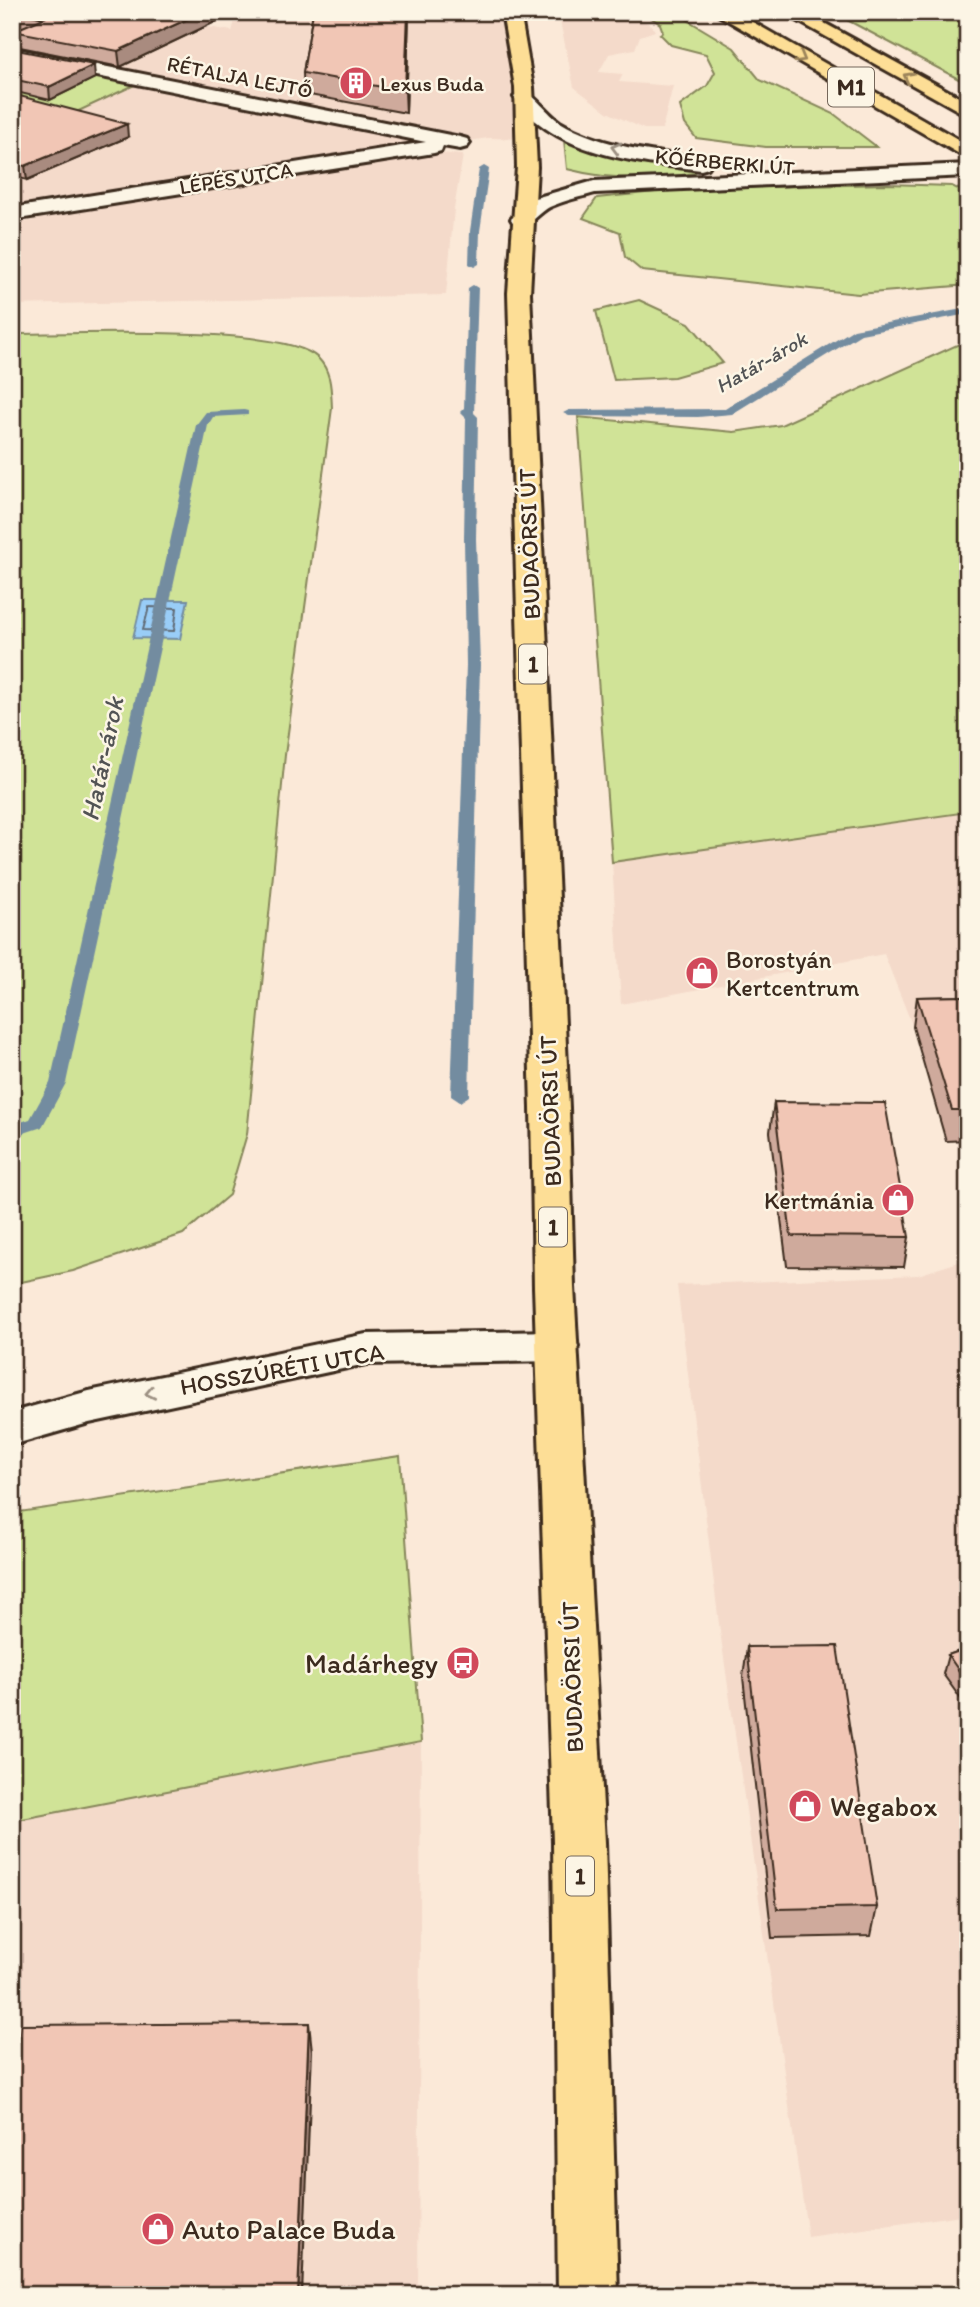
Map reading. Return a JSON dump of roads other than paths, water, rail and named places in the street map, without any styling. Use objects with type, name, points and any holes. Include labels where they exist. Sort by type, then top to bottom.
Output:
[{"type":"main road","name":"BUDAÖRSI ÚT","points":[[511,12],[524,97],[527,167],[519,293],[557,1346],[579,1842],[588,2295]]},
{"type":"main road","name":"M1","points":[[722,12],[965,151]]},
{"type":"main road","name":"M1","points":[[791,12],[968,110]]},
{"type":"street","name":"RÉTALJA LEJTŐ","points":[[12,52],[460,142]]},
{"type":"street","name":"KŐÉRBERKI ÚT","points":[[524,97],[530,110],[547,124],[579,137],[655,157],[758,168],[903,172]]},
{"type":"street","name":"LÉPÉS UTCA","points":[[12,214],[460,142]]},
{"type":"street","name":"KŐÉRBERKI ÚT","points":[[527,167],[555,174],[648,183]]},
{"type":"street","name":"KŐÉRBERKI ÚT","points":[[522,219],[541,202],[594,187],[968,170]]},
{"type":"street","name":"HOSSZÚRÉTI UTCA","points":[[12,1429],[89,1407],[366,1349],[557,1346]]},
{"type":"water","points":[[142,600],[188,600],[180,639],[133,638]]},
{"type":"waterway","points":[[474,264],[475,231],[484,169]]},
{"type":"waterway","points":[[460,1096],[473,665],[470,539],[472,417],[466,412],[470,410],[473,288]]},
{"type":"waterway","name":"Határ-árok","points":[[569,413],[728,412],[858,331],[968,311]]},
{"type":"waterway","name":"Határ-árok","points":[[12,1131],[36,1123],[58,1083],[202,425],[210,414],[244,413]]},
{"type":"place","name":"Lexus Buda","points":[[356,83]]},
{"type":"place","name":"Borostyán Kertcentrum","points":[[702,973]]},
{"type":"place","name":"Kertmánia","points":[[898,1200]]},
{"type":"place","name":"Madárhegy","points":[[463,1663]]},
{"type":"place","name":"Wegabox","points":[[805,1806]]},
{"type":"place","name":"Auto Palace Buda","points":[[158,2229]]}]
